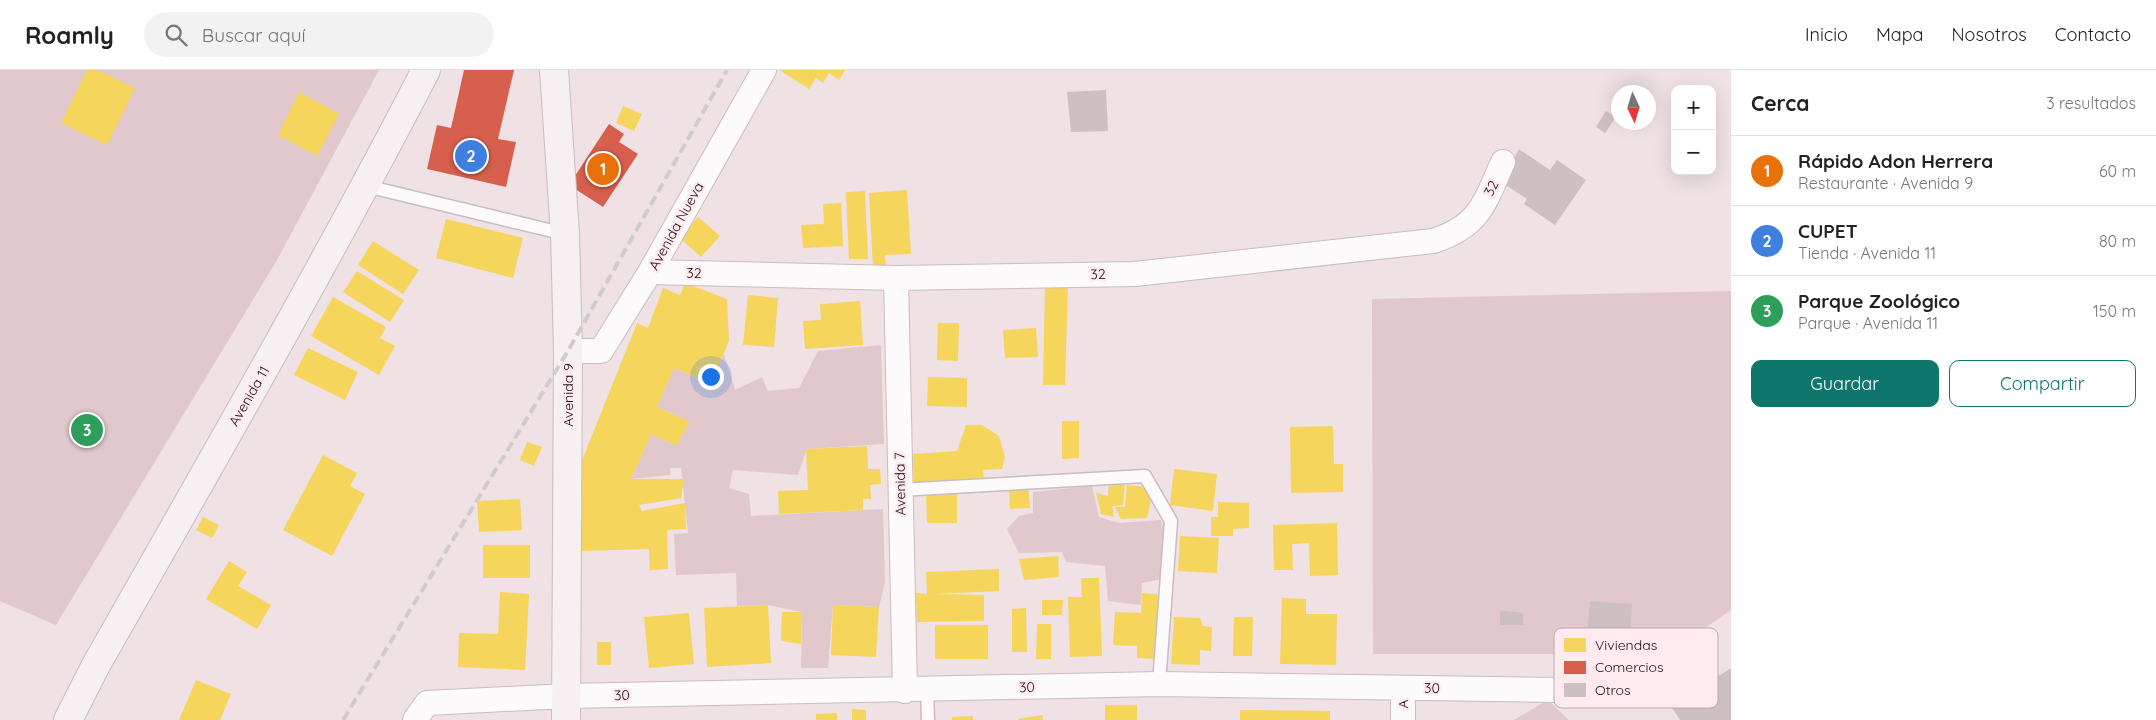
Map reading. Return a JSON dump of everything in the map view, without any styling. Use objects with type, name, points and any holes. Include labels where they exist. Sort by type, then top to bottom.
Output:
[{"type":"main road","name":"Avenida 11","points":[[68,720],[96,665],[280,342],[366,186],[426,70]]},
{"type":"main road","name":"Avenida 9","points":[[554,70],[565,234],[568,351],[566,708]]},
{"type":"street","name":"Avenida Nueva","points":[[568,351],[601,351],[650,272],[764,70]]},
{"type":"street","name":"32","points":[[650,272],[896,278],[1135,274],[1433,242],[1455,234],[1475,219],[1503,162]]},
{"type":"street","name":"Avenida 7","points":[[896,278],[899,490],[916,690]]},
{"type":"street","name":"30","points":[[421,711],[566,708],[916,690],[1159,684],[1554,691]]},
{"type":"street","name":"A","points":[[1402,688],[1403,720]]},
{"type":"lane","points":[[366,186],[565,234]]},
{"type":"lane","points":[[899,490],[1145,476],[1171,521],[1159,684]]},
{"type":"lane","points":[[916,690],[928,720]]},
{"type":"shaded area","points":[[0,70],[379,70],[277,260],[56,625],[0,601]]},
{"type":"shaded area","points":[[1731,291],[1731,610],[1705,628],[1554,628],[1554,654],[1373,654],[1372,299]]},
{"type":"shaded area","points":[[881,345],[884,444],[807,449],[798,475],[733,470],[729,488],[749,494],[751,516],[883,509],[885,582],[879,607],[833,605],[828,668],[801,668],[802,612],[768,605],[737,606],[736,573],[676,575],[674,534],[688,533],[681,468],[670,468],[670,475],[631,479],[651,434],[677,446],[689,421],[657,407],[674,368],[710,384],[724,354],[735,390],[762,377],[768,391],[799,388],[818,351]]},
{"type":"shaded area","points":[[1092,486],[1099,517],[1119,523],[1161,520],[1164,531],[1162,579],[1142,583],[1141,605],[1108,601],[1105,566],[1066,562],[1062,552],[1019,553],[1007,529],[1019,516],[1033,513],[1033,492]]},
{"type":"shaded area","points":[[1548,700],[1554,708],[1569,720],[1514,720]]},
{"type":"building: Viviendas","points":[[87,70],[97,70],[135,88],[107,145],[61,123]]},
{"type":"building: Viviendas","points":[[779,70],[845,70],[839,80],[829,73],[823,83],[816,78],[809,89]]},
{"type":"building: Viviendas","points":[[299,92],[339,114],[317,156],[278,135]]},
{"type":"building: Viviendas","points":[[623,106],[642,114],[634,131],[616,123]]},
{"type":"building: Viviendas","points":[[907,190],[911,254],[885,255],[886,267],[873,268],[869,193]]},
{"type":"building: Viviendas","points":[[865,191],[868,259],[849,259],[846,192]]},
{"type":"building: Viviendas","points":[[841,203],[843,246],[803,248],[801,225],[824,224],[823,204]]},
{"type":"building: Viviendas","points":[[698,217],[720,236],[701,257],[680,238]]},
{"type":"building: Viviendas","points":[[446,219],[523,238],[513,278],[436,258]]},
{"type":"building: Viviendas","points":[[373,241],[419,270],[403,294],[358,265]]},
{"type":"building: Viviendas","points":[[357,271],[404,300],[390,322],[343,292]]},
{"type":"building: Viviendas","points":[[685,283],[727,299],[729,341],[711,384],[674,368],[657,407],[689,421],[677,446],[651,434],[631,479],[684,479],[681,498],[639,505],[642,511],[685,503],[686,529],[667,530],[668,569],[650,570],[649,549],[582,551],[579,468],[637,323],[648,328],[663,288],[680,295]]},
{"type":"building: Viviendas","points":[[1045,284],[1068,284],[1065,385],[1043,385]]},
{"type":"building: Viviendas","points":[[748,295],[778,298],[774,347],[743,345]]},
{"type":"building: Viviendas","points":[[333,297],[386,327],[380,338],[395,346],[379,375],[311,336]]},
{"type":"building: Viviendas","points":[[860,301],[863,345],[805,349],[803,321],[821,320],[820,304]]},
{"type":"building: Viviendas","points":[[938,323],[959,323],[958,361],[937,360]]},
{"type":"building: Viviendas","points":[[1036,328],[1038,357],[1005,358],[1003,330]]},
{"type":"building: Viviendas","points":[[308,348],[358,372],[345,400],[294,375]]},
{"type":"building: Viviendas","points":[[928,377],[967,378],[967,407],[927,406]]},
{"type":"building: Viviendas","points":[[1062,421],[1079,421],[1079,458],[1062,459]]},
{"type":"building: Viviendas","points":[[966,425],[982,425],[999,436],[1005,457],[1002,469],[983,470],[984,479],[914,484],[913,454],[957,451]]},
{"type":"building: Viviendas","points":[[1333,426],[1334,464],[1343,464],[1343,492],[1291,493],[1290,427]]},
{"type":"building: Viviendas","points":[[527,442],[542,447],[534,466],[520,460]]},
{"type":"building: Viviendas","points":[[867,446],[868,469],[880,469],[881,484],[870,485],[871,499],[863,499],[863,510],[779,514],[778,491],[808,490],[806,449]]},
{"type":"building: Viviendas","points":[[323,455],[357,473],[350,486],[365,494],[332,556],[283,530]]},
{"type":"building: Viviendas","points":[[1174,469],[1217,474],[1213,511],[1170,505]]},
{"type":"building: Viviendas","points":[[1125,481],[1123,505],[1112,506],[1114,517],[1101,514],[1096,493],[1108,496],[1109,482]]},
{"type":"building: Viviendas","points":[[1127,485],[1147,487],[1152,496],[1147,518],[1121,519],[1115,507],[1125,507]]},
{"type":"building: Viviendas","points":[[1028,486],[1030,508],[1010,509],[1009,487]]},
{"type":"building: Viviendas","points":[[926,491],[957,491],[957,523],[927,523]]},
{"type":"building: Viviendas","points":[[520,499],[522,530],[479,532],[477,501]]},
{"type":"building: Viviendas","points":[[1218,502],[1249,503],[1249,528],[1233,529],[1233,536],[1211,536],[1211,517],[1218,517]]},
{"type":"building: Viviendas","points":[[203,517],[219,525],[212,538],[196,530]]},
{"type":"building: Viviendas","points":[[1337,523],[1338,575],[1310,576],[1309,543],[1292,544],[1293,570],[1274,570],[1273,525]]},
{"type":"building: Viviendas","points":[[1180,536],[1219,538],[1217,573],[1178,571]]},
{"type":"building: Viviendas","points":[[483,545],[530,545],[530,578],[483,578]]},
{"type":"building: Viviendas","points":[[1058,556],[1059,577],[1024,580],[1019,559]]},
{"type":"building: Viviendas","points":[[229,561],[247,572],[238,586],[271,605],[257,629],[206,599]]},
{"type":"building: Viviendas","points":[[999,569],[999,591],[935,594],[984,595],[984,621],[917,622],[916,593],[927,594],[926,572]]},
{"type":"building: Viviendas","points":[[1081,578],[1099,578],[1102,656],[1070,657],[1068,597],[1082,597]]},
{"type":"building: Viviendas","points":[[500,592],[529,594],[525,670],[458,667],[459,633],[498,634]]},
{"type":"building: Viviendas","points":[[1142,593],[1158,594],[1155,659],[1137,658],[1137,646],[1113,645],[1115,612],[1141,613]]},
{"type":"building: Viviendas","points":[[1282,598],[1306,599],[1306,614],[1337,614],[1336,665],[1280,664]]},
{"type":"building: Viviendas","points":[[1042,600],[1063,600],[1062,615],[1042,615]]},
{"type":"building: Viviendas","points":[[768,605],[771,663],[707,667],[704,608]]},
{"type":"building: Viviendas","points":[[833,605],[879,607],[876,657],[831,655]]},
{"type":"building: Viviendas","points":[[1026,608],[1027,652],[1012,652],[1012,609]]},
{"type":"building: Viviendas","points":[[782,612],[802,612],[801,644],[781,641]]},
{"type":"building: Viviendas","points":[[689,613],[694,664],[649,668],[644,617]]},
{"type":"building: Viviendas","points":[[1174,617],[1200,618],[1203,626],[1212,627],[1211,651],[1200,650],[1200,665],[1171,664]]},
{"type":"building: Viviendas","points":[[1234,617],[1253,617],[1252,656],[1233,656]]},
{"type":"building: Viviendas","points":[[1037,624],[1051,624],[1051,659],[1036,659]]},
{"type":"building: Viviendas","points":[[935,625],[988,625],[988,659],[935,659]]},
{"type":"building: Viviendas","points":[[597,642],[611,642],[611,665],[597,665]]},
{"type":"building: Viviendas","points":[[196,680],[231,694],[220,720],[179,720]]},
{"type":"building: Viviendas","points":[[1105,705],[1137,705],[1137,720],[1105,720]]},
{"type":"building: Viviendas","points":[[852,709],[866,710],[866,720],[852,720]]},
{"type":"building: Viviendas","points":[[1240,710],[1330,711],[1330,720],[1240,720]]},
{"type":"building: Viviendas","points":[[837,713],[837,720],[816,720],[816,714]]},
{"type":"building: Viviendas","points":[[1042,715],[1043,720],[1018,720],[1018,719]]},
{"type":"building: Viviendas","points":[[973,716],[973,720],[952,720],[952,717]]},
{"type":"building: Comercios","points":[[464,70],[514,70],[498,139],[516,142],[506,187],[427,169],[437,125],[451,128]]},
{"type":"building: Comercios","points":[[609,124],[624,134],[619,142],[638,154],[603,207],[569,185]]},
{"type":"building: Otros","points":[[1106,90],[1108,131],[1071,132],[1067,92]]},
{"type":"building: Otros","points":[[1606,111],[1611,114],[1611,124],[1605,133],[1596,127]]},
{"type":"building: Otros","points":[[1519,149],[1550,170],[1557,160],[1586,180],[1555,225],[1524,204],[1527,199],[1501,182]]},
{"type":"building: Otros","points":[[1590,601],[1632,604],[1631,628],[1588,628]]},
{"type":"building: Otros","points":[[1500,610],[1523,613],[1523,625],[1500,625]]},
{"type":"building: Otros","points":[[1731,668],[1731,720],[1680,720],[1672,708],[1718,708],[1718,676]]},
{"type":"railway","points":[[343,720],[568,351],[727,70]]},
{"type":"place","name":"CUPET","points":[[471,156]]},
{"type":"place","name":"Rápido Adon Herrera","points":[[603,169]]},
{"type":"place","name":"Parque Zoológico","points":[[87,430]]}]
